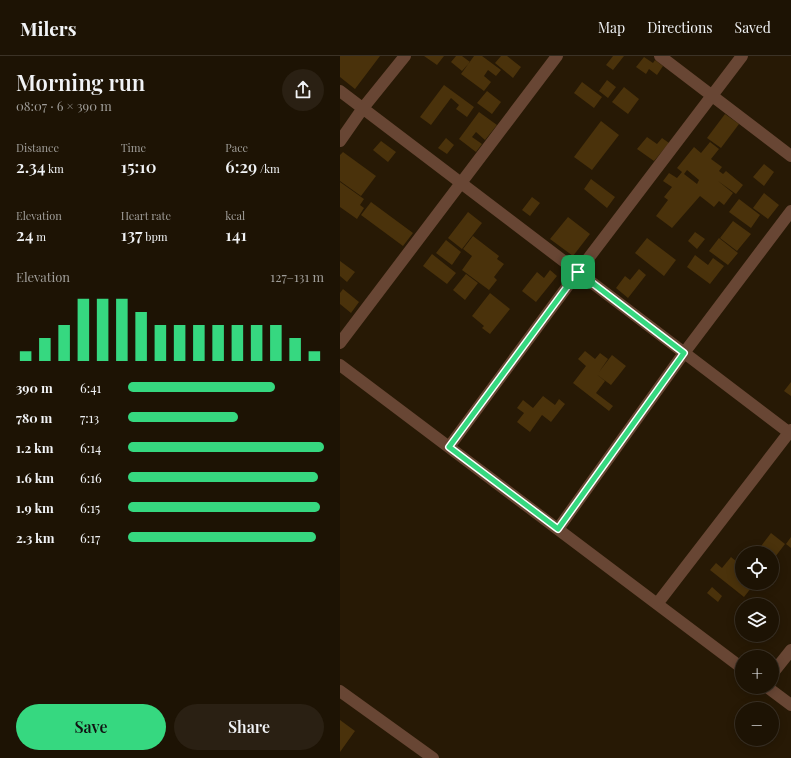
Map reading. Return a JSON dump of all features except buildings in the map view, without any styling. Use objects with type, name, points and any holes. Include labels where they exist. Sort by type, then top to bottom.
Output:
[{"type":"street","points":[[340,141],[363,108],[405,56]]},
{"type":"street","points":[[340,343],[557,56]]},
{"type":"street","points":[[660,56],[791,156]]},
{"type":"street","points":[[449,447],[578,272],[742,56]]},
{"type":"street","points":[[340,91],[790,432],[657,604]]},
{"type":"street","points":[[558,529],[684,353],[791,211]]},
{"type":"street","points":[[340,365],[735,663]]},
{"type":"street","points":[[779,665],[791,650]]},
{"type":"street","points":[[340,691],[434,758]]},
{"type":"street","points":[[776,694],[791,705]]},
{"type":"route","points":[[578,272],[684,353],[558,529],[449,447],[578,272]]}]
